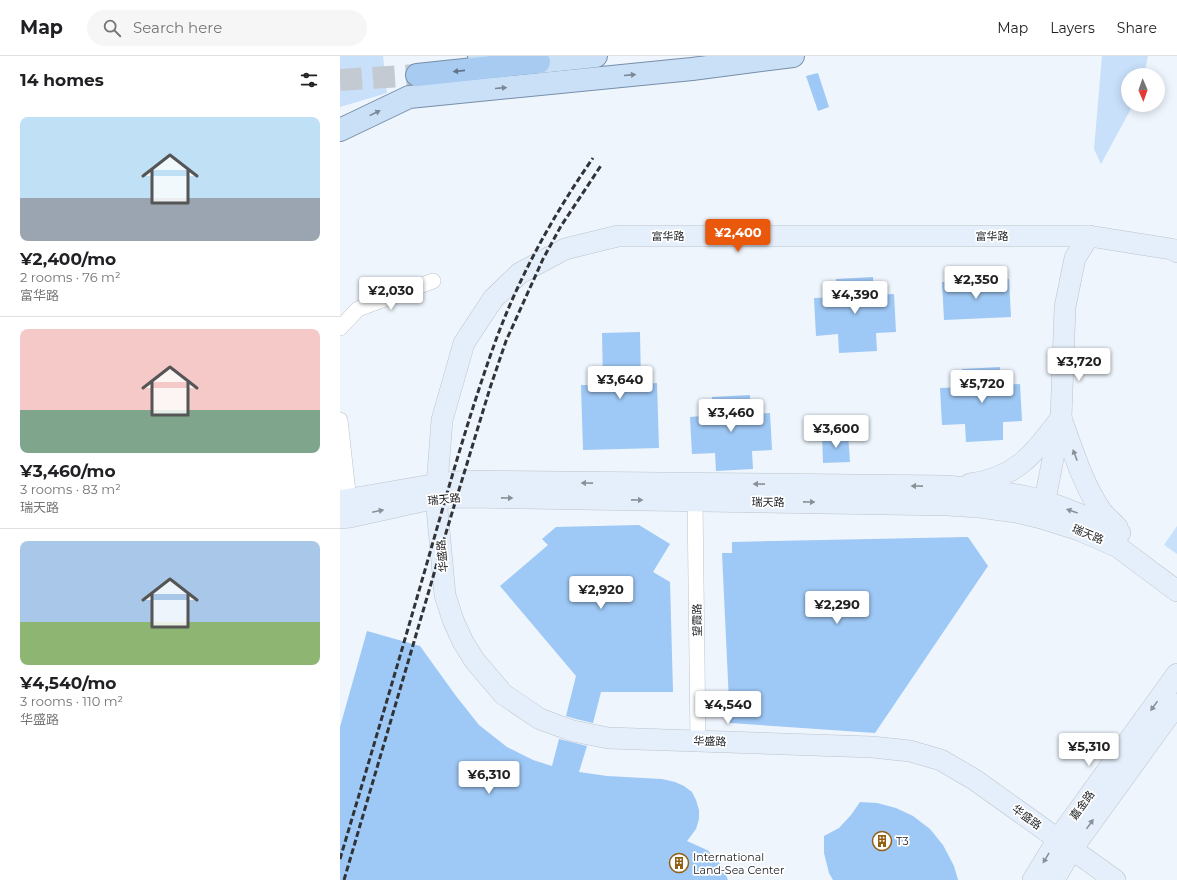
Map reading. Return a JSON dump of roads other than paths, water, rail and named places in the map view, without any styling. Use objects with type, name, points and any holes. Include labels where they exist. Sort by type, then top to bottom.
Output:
[{"type":"highway","points":[[417,76],[539,62]]},
{"type":"main road","points":[[479,56],[539,62],[596,56]]},
{"type":"main road","points":[[340,130],[409,96],[692,69],[793,56]]},
{"type":"street","name":"富华路","points":[[437,491],[442,420],[464,343],[493,299],[520,273],[565,249],[618,236],[1089,236],[1171,249],[1177,252]]},
{"type":"street","points":[[1043,510],[1061,418],[1065,308],[1076,258],[1089,236]]},
{"type":"street","points":[[340,328],[358,309],[433,281]]},
{"type":"street","points":[[948,486],[988,480],[1009,472],[1022,464],[1034,452],[1061,418]]},
{"type":"street","points":[[1061,418],[1079,467],[1094,498],[1100,509],[1124,535]]},
{"type":"street","points":[[340,420],[343,507]]},
{"type":"street","name":"瑞天路","points":[[343,507],[437,491],[468,481],[948,486],[1014,495],[1079,530],[1118,547],[1177,591]]},
{"type":"street","name":"瑞天路","points":[[437,491],[467,497],[947,505],[979,507],[1016,512],[1043,510],[1086,516],[1124,535],[1177,574]]},
{"type":"street","name":"华盛路","points":[[437,491],[445,596],[453,620],[463,642],[475,661],[503,694],[540,719],[573,731],[608,738],[872,747],[910,751],[941,760],[975,780],[1115,880]]},
{"type":"street","name":"望霞路","points":[[695,500],[698,741]]},
{"type":"street","name":"嘉金路","points":[[1054,880],[1065,844],[1177,674]]},
{"type":"street","name":"嘉金路","points":[[1033,880],[1065,844],[1177,704]]},
{"type":"tunnel","points":[[340,80],[417,75]]},
{"type":"railway","points":[[340,859],[461,446],[497,337],[506,313],[539,244],[593,158]]},
{"type":"railway","points":[[344,880],[448,526],[490,388],[506,341],[543,259],[561,226],[602,164]]},
{"type":"place","name":"T3","points":[[882,841]]},
{"type":"place","name":"International Land-Sea Center","points":[[679,863]]}]
